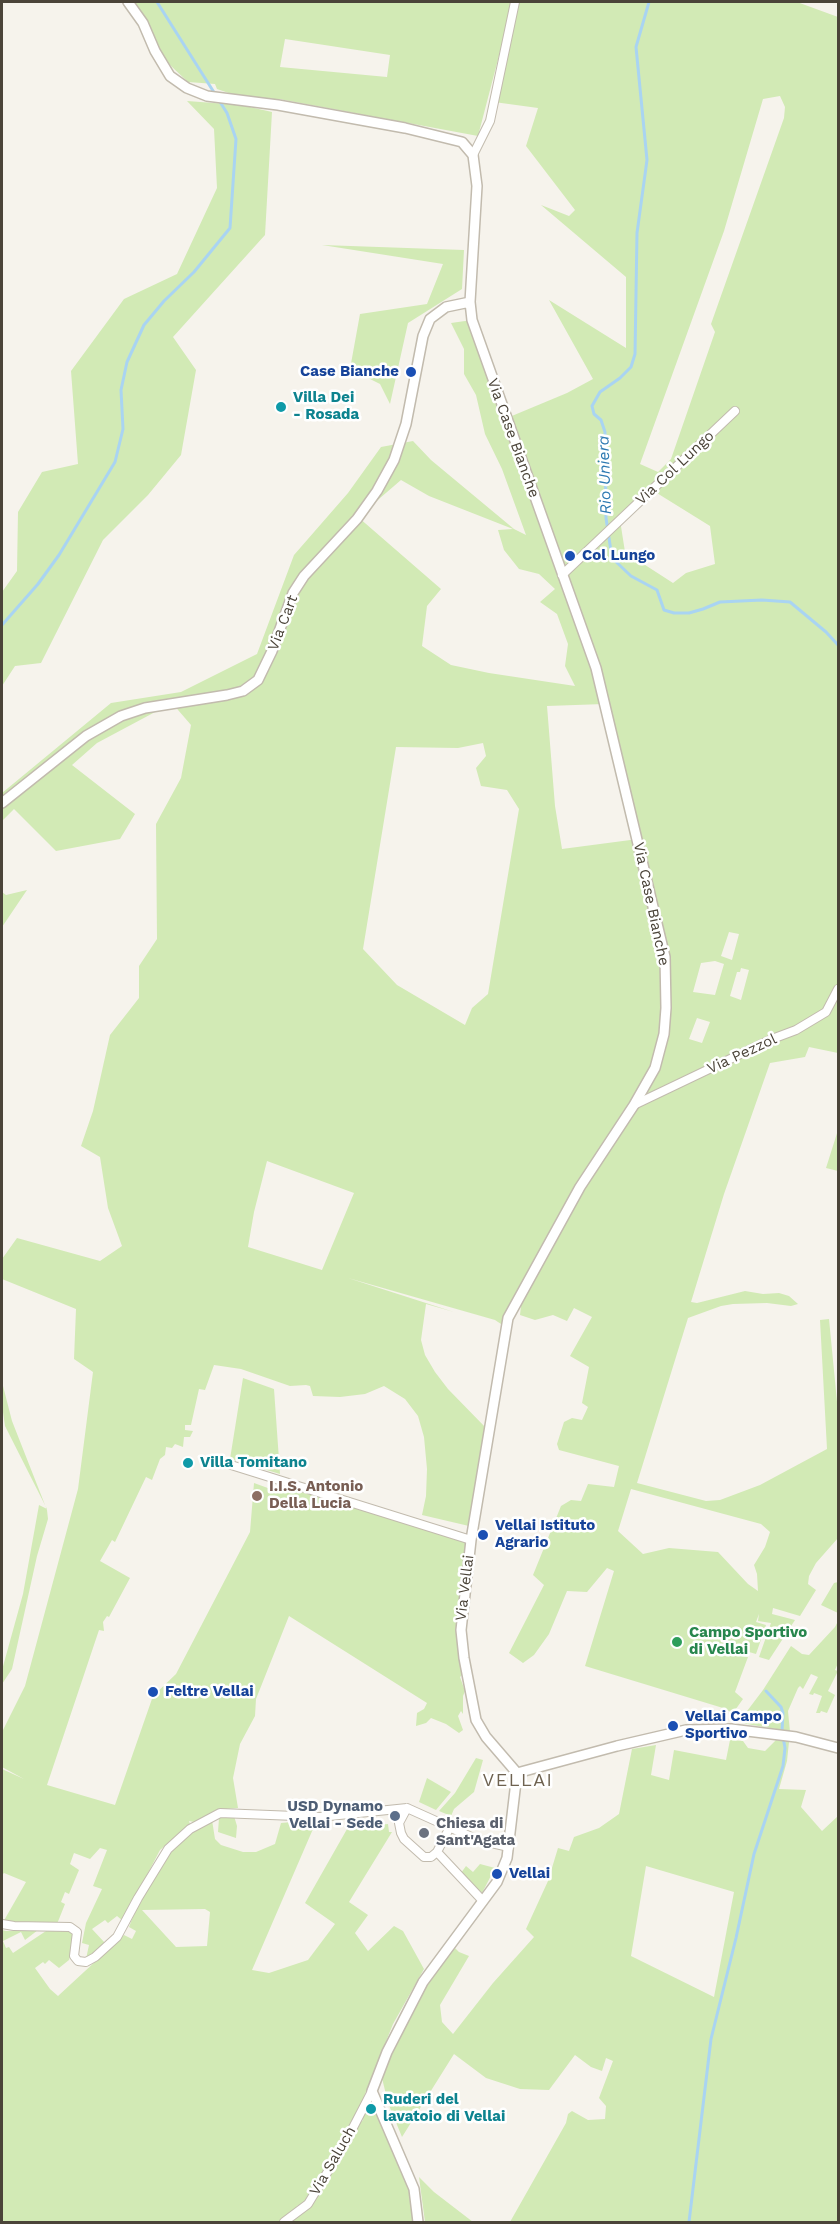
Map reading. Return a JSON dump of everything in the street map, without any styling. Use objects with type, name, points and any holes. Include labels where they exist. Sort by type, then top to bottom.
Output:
[{"type":"street","points":[[128,2],[143,23],[155,51],[170,76],[187,88],[207,96],[249,100],[449,138],[462,142],[473,155],[490,121],[515,2]]},
{"type":"street","name":"Via Case Bianche","points":[[473,155],[477,186],[470,302],[472,321],[596,668],[665,957],[664,1034],[655,1068],[634,1105]]},
{"type":"street","name":"Via Cart","points":[[2,803],[86,736],[121,716],[145,708],[243,691],[258,680],[266,666],[293,593],[304,576],[357,519],[377,491],[394,460],[406,424],[423,336],[430,319],[446,307],[470,302]]},
{"type":"street","name":"Via Col Lungo","points":[[562,575],[735,411]]},
{"type":"street","name":"Via Pezzol","points":[[634,1105],[772,1039],[796,1030],[826,1012],[838,990]]},
{"type":"street","name":"Via Vellai","points":[[517,1773],[486,1737],[476,1720],[460,1630],[471,1540],[508,1318],[580,1187],[634,1105]]},
{"type":"street","points":[[215,1460],[471,1540]]},
{"type":"street","points":[[418,2223],[414,2189],[372,2091],[387,2052],[423,1982],[497,1882],[507,1858],[517,1773],[686,1730],[731,1729],[784,1736],[838,1748]]},
{"type":"street","points":[[2,1924],[70,1927],[77,1932],[74,1956],[78,1961],[86,1962],[117,1937],[168,1849],[190,1829],[220,1813],[320,1817],[406,1808],[478,1840],[509,1847]]},
{"type":"street","points":[[406,1808],[399,1823],[404,1839],[424,1857],[431,1857],[437,1852],[450,1827]]},
{"type":"street","points":[[437,1852],[483,1901]]},
{"type":"street","name":"Via Saluch","points":[[284,2223],[308,2204],[344,2145],[372,2091]]},
{"type":"green space","points":[[131,2],[513,2],[478,136],[279,99],[249,100],[217,89],[215,84],[188,82],[155,51]],"holes":[[[285,39],[390,55],[387,77],[280,67]]]},
{"type":"green space","points":[[515,2],[797,2],[838,17],[838,1053],[809,1047],[805,1057],[770,1063],[724,1194],[691,1302],[697,1303],[745,1291],[763,1294],[779,1293],[789,1296],[798,1304],[791,1306],[767,1303],[733,1304],[688,1318],[637,1483],[706,1501],[720,1500],[760,1485],[827,1449],[820,1320],[829,1319],[838,1412],[838,1538],[816,1563],[809,1576],[808,1584],[816,1590],[800,1616],[773,1608],[772,1614],[795,1620],[769,1660],[759,1657],[771,1623],[758,1621],[759,1614],[756,1622],[766,1625],[756,1654],[742,1650],[740,1656],[748,1657],[735,1692],[743,1699],[733,1713],[585,1666],[614,1571],[607,1568],[587,1592],[567,1591],[549,1634],[534,1655],[523,1663],[509,1653],[544,1585],[533,1575],[561,1506],[571,1500],[581,1501],[588,1484],[614,1487],[619,1466],[559,1450],[557,1444],[564,1422],[572,1418],[582,1420],[588,1407],[582,1403],[589,1367],[570,1356],[592,1317],[574,1308],[567,1321],[553,1315],[535,1320],[520,1315],[522,1297],[599,1164],[653,1080],[664,1054],[671,1000],[666,965],[666,1008],[655,1068],[504,1326],[495,1320],[348,1278],[454,1312],[426,1304],[421,1340],[425,1355],[435,1372],[448,1389],[486,1428],[469,1526],[422,1515],[426,1496],[427,1469],[424,1437],[418,1416],[405,1399],[384,1386],[365,1394],[340,1397],[313,1396],[310,1386],[290,1386],[241,1369],[214,1365],[205,1390],[199,1389],[191,1425],[185,1425],[185,1430],[193,1431],[190,1437],[184,1437],[183,1447],[175,1444],[172,1448],[166,1447],[165,1455],[160,1459],[152,1480],[146,1477],[115,1542],[112,1540],[100,1561],[130,1578],[109,1617],[107,1616],[103,1622],[104,1631],[99,1630],[47,1785],[115,1805],[153,1696],[176,1674],[250,1532],[254,1483],[276,1491],[278,1485],[465,1541],[468,1546],[464,1673],[460,1677],[465,1691],[463,1714],[461,1711],[458,1716],[463,1730],[459,1733],[431,1718],[426,1723],[416,1726],[417,1713],[424,1709],[427,1703],[289,1616],[256,1699],[255,1716],[240,1744],[233,1778],[238,1808],[226,1809],[194,1822],[189,1821],[190,1824],[160,1850],[123,1921],[117,1916],[108,1923],[105,1920],[92,1929],[105,1943],[86,1959],[89,1945],[82,1943],[86,1923],[102,1889],[93,1886],[107,1850],[100,1848],[90,1859],[74,1853],[70,1864],[79,1870],[69,1894],[65,1892],[61,1902],[65,1904],[57,1924],[2,1924],[26,1882],[4,1873],[2,1875],[2,1769],[24,1779],[2,1767],[2,1732],[25,1686],[78,1489],[93,1372],[74,1359],[76,1309],[2,1279],[2,1259],[17,1238],[100,1261],[122,1246],[108,1208],[100,1157],[81,1146],[93,1111],[110,1035],[139,998],[139,966],[157,939],[156,824],[181,778],[191,725],[172,703],[97,743],[72,765],[135,814],[120,839],[56,851],[14,809],[2,821],[2,793],[111,703],[181,692],[257,654],[294,555],[348,493],[381,447],[413,441],[431,460],[514,529],[526,535],[502,469],[485,434],[476,395],[464,374],[464,349],[451,323],[472,320],[507,418],[567,393],[593,379],[549,300],[626,348],[626,277],[541,205],[569,216],[575,210],[526,146],[538,108],[494,102]],"holes":[[[780,96],[785,107],[784,118],[711,324],[715,332],[671,459],[658,472],[640,464],[724,231],[763,99]],[[401,480],[429,496],[513,529],[498,530],[504,550],[519,569],[539,574],[555,589],[540,602],[557,614],[568,644],[565,666],[575,686],[451,665],[422,646],[427,606],[441,589],[358,517]],[[652,490],[710,526],[715,564],[686,573],[673,583],[625,552],[620,520]],[[604,704],[638,839],[562,849],[555,806],[547,706]],[[483,743],[486,756],[476,768],[481,786],[507,790],[519,809],[488,994],[472,1008],[465,1025],[397,985],[363,949],[396,747],[458,748]],[[729,932],[739,934],[732,960],[721,956]],[[715,961],[724,964],[715,995],[693,992],[701,963]],[[741,968],[749,970],[741,1000],[730,996],[737,972],[740,972]],[[697,1018],[710,1022],[702,1043],[689,1039]],[[267,1161],[354,1193],[322,1270],[248,1247]],[[631,1489],[761,1524],[770,1532],[765,1547],[754,1565],[758,1591],[748,1584],[718,1552],[669,1548],[643,1554],[618,1531]]]},
{"type":"green space","points":[[187,101],[241,105],[272,112],[265,235],[173,337],[196,370],[181,455],[148,495],[103,540],[41,663],[15,666],[2,686],[2,592],[17,571],[18,512],[42,472],[78,464],[71,371],[124,299],[177,274],[217,188],[214,129]]},
{"type":"green space","points":[[322,245],[464,250],[462,289],[408,323],[390,404],[380,384],[350,369],[360,314],[427,304],[443,264]]},
{"type":"green space","points":[[27,890],[2,927],[2,892],[6,895]]},
{"type":"green space","points":[[838,1130],[838,1171],[826,1168]]},
{"type":"green space","points":[[243,1378],[274,1389],[280,1474],[230,1459]]},
{"type":"green space","points":[[2,1382],[12,1421],[45,1506],[5,1426]]},
{"type":"green space","points":[[39,1505],[47,1509],[48,1519],[37,1556],[12,1669],[2,1684],[2,1670],[23,1594]]},
{"type":"green space","points":[[838,1582],[838,1613],[821,1605],[834,1583]]},
{"type":"green space","points":[[838,1621],[838,1663],[835,1670],[838,1671],[828,1691],[835,1695],[827,1713],[821,1711],[816,1713],[822,1696],[809,1694],[818,1677],[811,1674],[803,1689],[800,1686],[798,1688],[788,1711],[790,1732],[783,1730],[783,1720],[782,1730],[741,1723],[741,1719],[791,1646],[802,1654],[809,1655]]},
{"type":"green space","points":[[730,1740],[743,1741],[748,1748],[765,1751],[776,1740],[789,1742],[787,1761],[779,1789],[806,1790],[801,1807],[822,1831],[838,1816],[838,2222],[510,2222],[566,2123],[568,2114],[572,2111],[588,2120],[605,2119],[606,2106],[599,2098],[613,2061],[606,2058],[602,2071],[591,2067],[575,2055],[549,2090],[520,2089],[486,2078],[454,2054],[402,2137],[388,2103],[382,2078],[390,2054],[430,1976],[454,1947],[469,1956],[440,2005],[442,2022],[453,2034],[493,1983],[534,1937],[526,1929],[548,1881],[558,1848],[569,1851],[574,1837],[599,1828],[619,1814],[632,1749],[656,1745],[651,1775],[669,1780],[674,1750],[726,1760]],"holes":[[[646,1866],[734,1892],[714,1997],[631,1956]]]},
{"type":"green space","points":[[476,1758],[483,1760],[474,1792],[454,1809],[451,1816],[439,1811],[455,1793]]},
{"type":"green space","points":[[427,1778],[451,1792],[436,1810],[419,1802]]},
{"type":"green space","points":[[361,1814],[362,1826],[388,1824],[389,1832],[392,1832],[349,1902],[368,1915],[355,1933],[368,1951],[394,1926],[403,1931],[424,1969],[393,2024],[359,2109],[315,2190],[304,2205],[296,2206],[309,2209],[363,2120],[363,2109],[375,2108],[411,2191],[414,2222],[2,2222],[2,1930],[38,1930],[25,1940],[21,1932],[3,1941],[6,1948],[9,1947],[13,1953],[49,1929],[68,1930],[75,1934],[69,1960],[59,1968],[49,1960],[35,1968],[58,1996],[124,1935],[132,1939],[136,1931],[129,1927],[140,1898],[170,1849],[192,1832],[212,1820],[215,1839],[221,1845],[243,1852],[256,1852],[275,1844],[281,1823],[314,1820],[316,1822],[252,1970],[269,1973],[308,1960],[335,1924],[305,1903],[355,1815]],"holes":[[[205,1909],[210,1912],[207,1946],[176,1947],[142,1910]]]},
{"type":"green space","points":[[234,1816],[237,1826],[236,1838],[218,1832],[219,1818]]},
{"type":"green space","points":[[480,1864],[495,1868],[482,1893],[461,1873],[466,1866],[473,1872]]},
{"type":"green space","points":[[419,2177],[434,2192],[473,2222],[425,2222]]},
{"type":"waterway","points":[[2,625],[38,584],[59,555],[115,462],[123,429],[121,390],[127,362],[144,325],[164,301],[194,272],[230,228],[236,139],[227,113],[157,2]]},
{"type":"waterway","name":"Rio Uniera","points":[[649,2],[636,47],[647,160],[637,233],[635,354],[631,367],[600,392],[592,406],[605,432],[606,518],[612,558],[631,576],[657,590],[664,610],[689,613],[720,602],[762,600],[790,602],[838,645]]},
{"type":"waterway","points":[[689,2222],[711,2039],[754,1854],[783,1766],[785,1748],[782,1731],[783,1713],[781,1707],[766,1691]]},
{"type":"place","name":"Case Bianche","points":[[411,372]]},
{"type":"place","name":"Villa Dei - Rosada","points":[[281,407]]},
{"type":"place","name":"Col Lungo","points":[[570,556]]},
{"type":"place","name":"Villa Tomitano","points":[[188,1463]]},
{"type":"place","name":"I.I.S. Antonio Della Lucia","points":[[257,1496]]},
{"type":"place","name":"Vellai Istituto Agrario","points":[[483,1535]]},
{"type":"place","name":"Campo Sportivo di Vellai","points":[[677,1642]]},
{"type":"place","name":"Feltre Vellai","points":[[153,1692]]},
{"type":"place","name":"Vellai Campo Sportivo","points":[[673,1726]]},
{"type":"place","name":"USD Dynamo Vellai - Sede","points":[[395,1816]]},
{"type":"place","name":"Chiesa di Sant'Agata","points":[[424,1833]]},
{"type":"place","name":"Vellai","points":[[497,1874]]},
{"type":"place","name":"Ruderi del lavatoio di Vellai","points":[[371,2109]]},
{"type":"district","name":"VELLAI","points":[[518,1781]]}]
